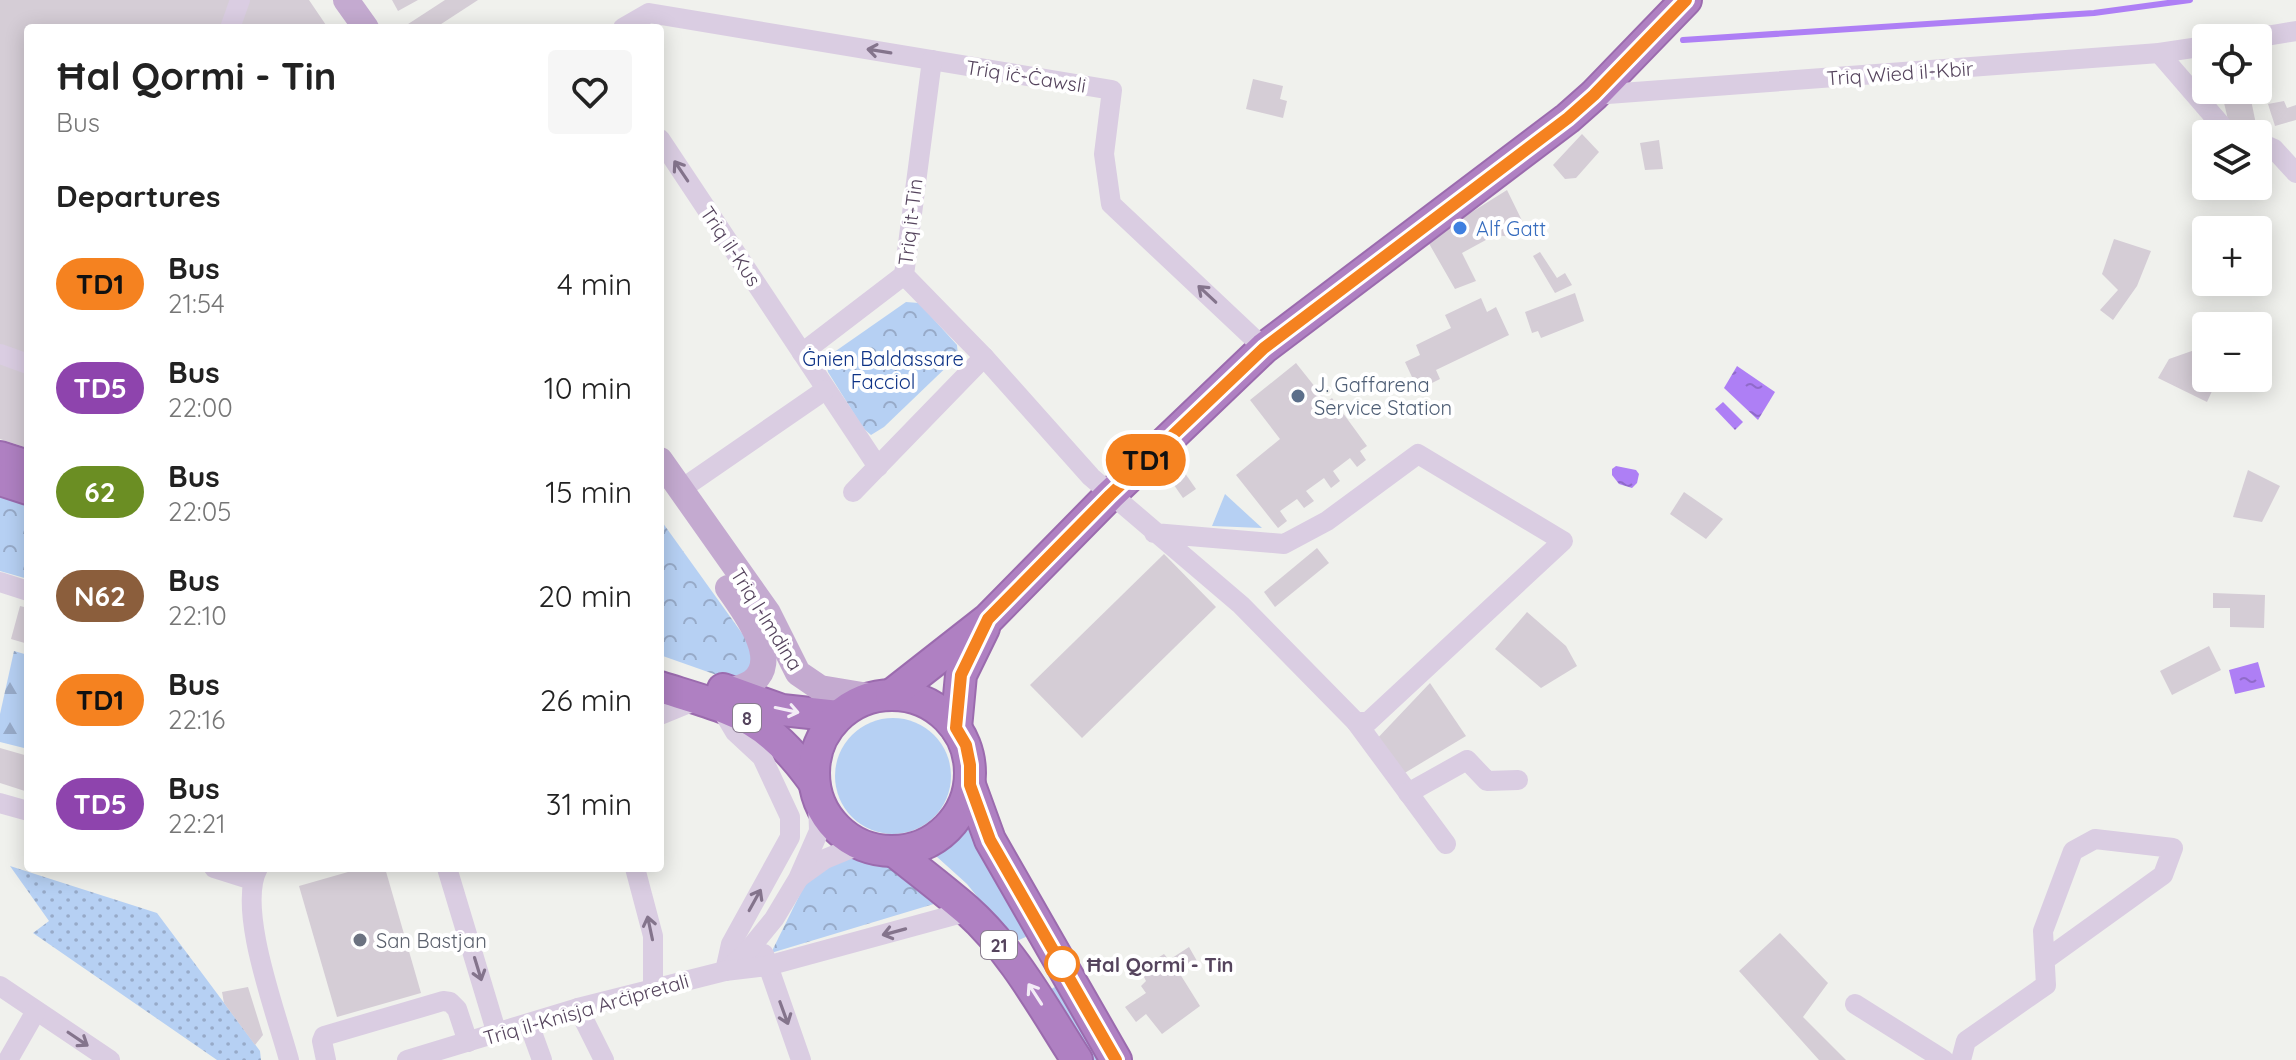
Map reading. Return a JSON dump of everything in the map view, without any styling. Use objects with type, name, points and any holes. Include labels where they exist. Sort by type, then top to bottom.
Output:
[{"type":"highway","name":"8","points":[[816,791],[815,754],[824,733],[838,716],[848,708],[883,696],[988,619],[1110,495],[1264,348],[1568,118],[1686,0]]},
{"type":"highway","points":[[0,457],[24,465]]},
{"type":"highway","points":[[0,480],[24,488]]},
{"type":"highway","name":"8","points":[[664,671],[773,734],[794,755],[816,791],[827,819],[842,834],[859,845],[877,851],[895,852],[922,847],[945,832],[962,811],[970,785],[970,765],[966,745],[956,728],[961,675],[988,619]]},
{"type":"highway","name":"8","points":[[664,688],[782,710],[838,716]]},
{"type":"highway","points":[[883,696],[914,698],[938,709],[956,728]]},
{"type":"highway","name":"21","points":[[970,785],[990,840],[1116,1060]]},
{"type":"highway","name":"21","points":[[895,852],[969,911],[997,942],[1030,986],[1077,1060]]},
{"type":"main road","points":[[328,0],[344,24]]},
{"type":"main road","points":[[346,0],[363,24]]},
{"type":"main road","name":"Triq l-Imdina","points":[[670,489],[768,613],[798,673],[820,688],[883,696]]},
{"type":"main road","name":"Triq l-Imdina","points":[[670,489],[755,628],[764,662],[759,675],[750,684],[715,698]]},
{"type":"street","points":[[231,24],[240,0]]},
{"type":"street","name":"Triq iċ-Ċawsli","points":[[630,24],[649,13],[1112,90],[1104,154],[1111,204],[1264,348]]},
{"type":"street","points":[[2272,35],[2296,31]]},
{"type":"street","name":"Triq Wied il-Kbir","points":[[1594,95],[2192,48]]},
{"type":"street","points":[[2159,53],[2217,120]]},
{"type":"street","name":"Triq it-Tin","points":[[932,60],[904,275],[1110,495],[1241,605],[1356,722],[1446,844]]},
{"type":"street","name":"Triq il-Kus","points":[[664,145],[878,467]]},
{"type":"street","points":[[2272,148],[2296,173]]},
{"type":"street","points":[[802,353],[904,275]]},
{"type":"street","points":[[0,354],[24,363]]},
{"type":"street","points":[[853,492],[984,357]]},
{"type":"street","points":[[670,489],[825,390]]},
{"type":"street","points":[[1154,533],[1284,544],[1327,521],[1418,454],[1563,541],[1368,722],[1356,722]]},
{"type":"street","points":[[0,582],[24,590]]},
{"type":"street","points":[[664,714],[715,698],[735,732],[762,757],[790,817],[790,837],[731,944],[725,971]]},
{"type":"street","points":[[1408,793],[1467,760],[1487,781],[1518,780]]},
{"type":"street","points":[[725,971],[746,953],[774,919],[798,879],[819,831],[816,791]]},
{"type":"street","points":[[0,803],[24,810]]},
{"type":"street","points":[[1961,1060],[1966,1041],[2046,985],[2043,931],[2073,851],[2095,839],[2173,848],[2163,875],[2045,960]]},
{"type":"street","points":[[798,879],[825,859],[859,845]]},
{"type":"street","points":[[448,872],[497,1034]]},
{"type":"street","points":[[636,872],[653,936],[653,989]]},
{"type":"street","points":[[255,874],[252,924],[289,1060]]},
{"type":"street","name":"Triq il-Knisja Arċipretali","points":[[407,1060],[578,1008],[725,971],[767,966],[969,911]]},
{"type":"street","points":[[774,919],[763,946],[767,966],[801,1060]]},
{"type":"street","points":[[0,986],[110,1060]]},
{"type":"street","points":[[326,1060],[322,1041],[324,1036],[443,1001],[450,1002],[457,1009],[468,1042]]},
{"type":"street","points":[[1855,1004],[1944,1060]]},
{"type":"street","points":[[578,1008],[604,1060]]},
{"type":"street","points":[[8,1060],[36,1011]]},
{"type":"street","points":[[529,1024],[542,1060]]},
{"type":"green space","name":"Ġnien Baldassare Facciol","points":[[906,302],[919,303],[957,345],[958,356],[884,427],[871,435],[863,428],[828,372],[826,362],[830,355]]},
{"type":"green space","points":[[1225,494],[1262,528],[1212,526]]},
{"type":"green space","points":[[0,496],[24,503],[24,578],[0,571]]},
{"type":"green space","points":[[664,525],[749,643],[752,664],[744,677],[728,679],[664,656]]},
{"type":"green space","points":[[14,651],[24,654],[24,748],[0,742],[0,714]]},
{"type":"green space","points":[[893,718],[915,722],[934,735],[947,754],[951,776],[947,798],[934,817],[915,830],[893,834],[871,830],[852,817],[839,798],[835,776],[839,754],[852,735],[871,722]]},
{"type":"green space","points":[[969,825],[1028,936],[1014,942],[967,884],[936,856],[956,842]]},
{"type":"green space","points":[[851,858],[889,867],[937,903],[771,953],[808,878],[827,864]]},
{"type":"green space","points":[[10,866],[157,913],[260,1051],[261,1060],[217,1060],[33,933],[49,921]]},
{"type":"green space","points":[[1057,986],[1099,1060],[1092,1060],[1049,990]]},
{"type":"water","points":[[1737,366],[1775,392],[1758,420],[1724,388]]},
{"type":"water","points":[[1723,402],[1743,422],[1735,430],[1715,409]]},
{"type":"water","points":[[1616,466],[1636,470],[1639,474],[1632,488],[1619,484],[1612,475],[1612,469]]},
{"type":"water","points":[[2258,662],[2265,687],[2235,694],[2229,670]]},
{"type":"building","points":[[0,0],[309,0],[325,24],[24,24],[24,447],[0,439]]},
{"type":"building","points":[[392,0],[418,0],[398,11]]},
{"type":"building","points":[[445,0],[478,0],[441,24],[408,24]]},
{"type":"building","points":[[1253,79],[1283,86],[1280,99],[1287,101],[1283,118],[1246,109]]},
{"type":"building","points":[[2284,101],[2287,108],[2296,105],[2296,120],[2275,126],[2268,104]]},
{"type":"building","points":[[2224,104],[2252,104],[2255,120],[2228,120]]},
{"type":"building","points":[[1582,134],[1599,152],[1576,178],[1565,179],[1553,165]]},
{"type":"building","points":[[1659,140],[1663,169],[1645,170],[1640,143]]},
{"type":"building","points":[[1507,190],[1531,239],[1495,235],[1462,253],[1476,281],[1455,289],[1427,240]]},
{"type":"building","points":[[2114,239],[2151,251],[2137,286],[2113,320],[2100,310],[2118,290],[2102,274]]},
{"type":"building","points":[[1540,252],[1557,278],[1565,273],[1572,285],[1555,293],[1533,256]]},
{"type":"building","points":[[1575,293],[1584,321],[1541,338],[1538,331],[1532,333],[1525,312]]},
{"type":"building","points":[[1481,298],[1487,312],[1496,307],[1509,335],[1436,370],[1440,379],[1418,390],[1405,362],[1420,355],[1416,345],[1451,328],[1445,315]]},
{"type":"building","points":[[2192,351],[2192,392],[2212,392],[2207,402],[2158,378],[2169,359]]},
{"type":"building","points":[[1296,363],[1327,402],[1332,398],[1367,446],[1360,451],[1366,460],[1357,467],[1350,458],[1333,471],[1340,481],[1331,488],[1324,478],[1306,491],[1314,501],[1304,508],[1297,499],[1280,511],[1287,521],[1278,528],[1236,475],[1280,439],[1250,400]]},
{"type":"building","points":[[1180,466],[1196,489],[1183,498],[1167,475]]},
{"type":"building","points":[[2248,470],[2280,486],[2262,522],[2233,517]]},
{"type":"building","points":[[1684,492],[1723,519],[1706,539],[1670,514]]},
{"type":"building","points":[[1317,548],[1329,563],[1275,607],[1264,592]]},
{"type":"building","points":[[1164,554],[1216,607],[1082,738],[1030,685]]},
{"type":"building","points":[[2213,593],[2265,595],[2264,628],[2230,627],[2230,608],[2213,608]]},
{"type":"building","points":[[20,606],[24,607],[24,643],[11,639]]},
{"type":"building","points":[[1527,612],[1566,646],[1577,666],[1541,688],[1495,649]]},
{"type":"building","points":[[2209,646],[2221,670],[2172,695],[2160,671]]},
{"type":"building","points":[[1430,683],[1466,736],[1403,774],[1373,743]]},
{"type":"building","points":[[0,748],[24,755],[24,791],[0,783]]},
{"type":"building","name":"San Bastjan","points":[[348,872],[386,872],[421,993],[337,1017],[299,886]]},
{"type":"building","points":[[1780,933],[1828,983],[1803,1017],[1846,1060],[1819,1060],[1739,971]]},
{"type":"building","points":[[1189,947],[1197,961],[1180,974],[1200,1006],[1162,1034],[1146,1014],[1136,1022],[1125,1007],[1146,993],[1141,986],[1146,981],[1140,969],[1164,954],[1169,960]]},
{"type":"building","points":[[248,987],[263,1035],[255,1045],[224,1003],[222,992]]},
{"type":"waterway","points":[[1683,40],[2094,13],[2190,0]]},
{"type":"bus line","name":"TD1","points":[[1116,1060],[990,840],[970,785],[966,745],[956,728],[961,675],[988,619],[1110,495],[1264,348],[1568,118],[1686,0]]},
{"type":"place","name":"Alf Gatt","points":[[1460,228]]},
{"type":"place","name":"J. Gaffarena Service Station","points":[[1298,396]]},
{"type":"place","name":"San Bastjan","points":[[360,940]]},
{"type":"place","name":"Ħal Qormi - Tin","points":[[1062,964]]}]
